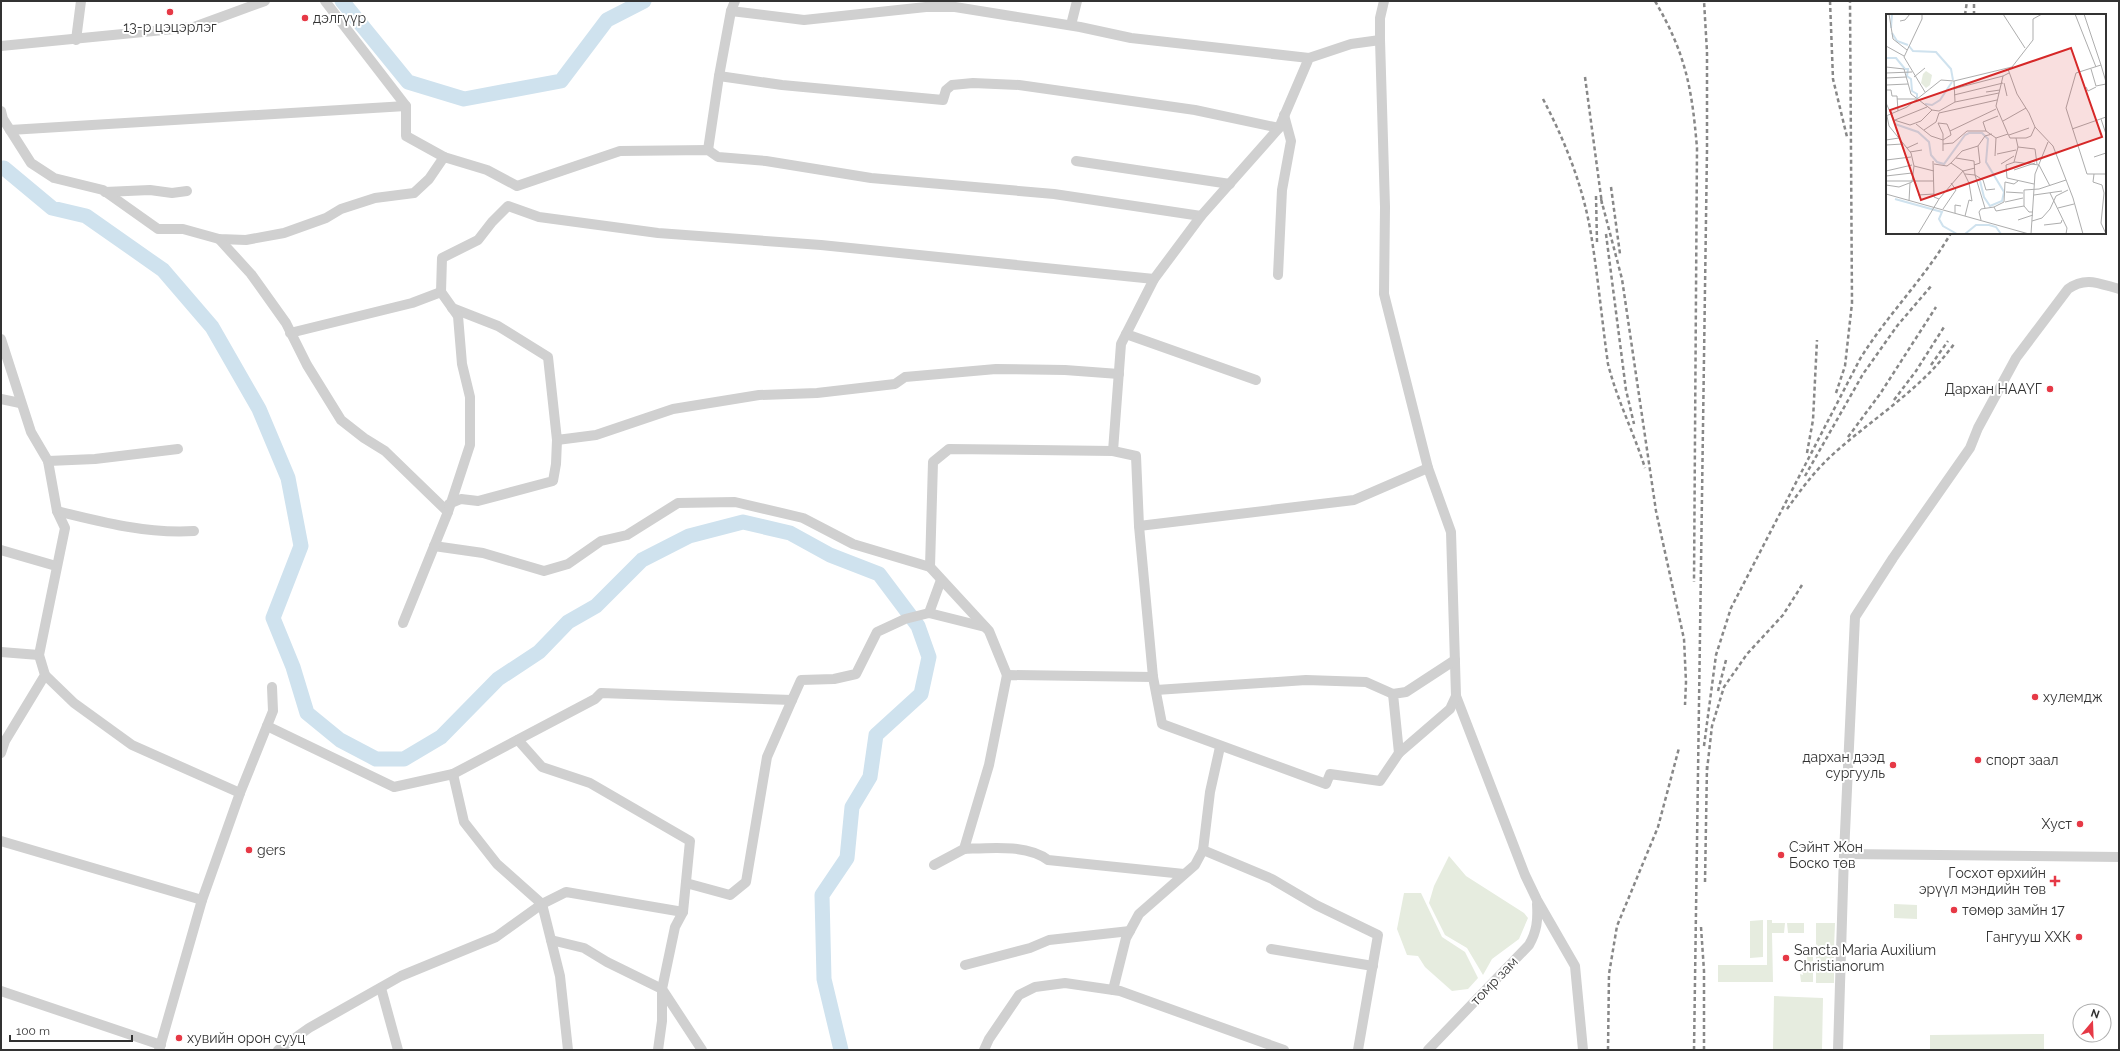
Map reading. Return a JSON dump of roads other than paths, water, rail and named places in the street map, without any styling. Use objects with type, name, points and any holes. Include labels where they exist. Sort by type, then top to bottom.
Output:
[{"type":"street","points":[[76,40],[81,1]]},
{"type":"street","points":[[1,46],[76,40],[194,27],[265,1]]},
{"type":"street","points":[[325,1],[406,106],[406,136],[444,157],[487,170],[517,186],[620,151],[708,150],[718,157],[766,161],[871,178],[1054,194],[1201,216]]},
{"type":"street","points":[[708,150],[719,76],[731,11],[735,1]]},
{"type":"street","points":[[1071,26],[1077,1]]},
{"type":"street","points":[[1384,1],[1380,18],[1385,200],[1384,294],[1428,468],[1451,532],[1456,696],[1525,875],[1537,900],[1575,966],[1583,1050]]},
{"type":"street","points":[[731,11],[804,20],[926,7],[955,7],[1071,26],[1131,38],[1309,58],[1351,44],[1380,40]]},
{"type":"street","points":[[1113,452],[1121,344],[1154,279],[1201,216],[1279,128],[1309,58]]},
{"type":"street","points":[[719,76],[782,85],[943,100],[946,90],[952,85],[973,83],[1020,85],[1195,110],[1279,128]]},
{"type":"street","points":[[10,130],[406,106]]},
{"type":"street","points":[[1,111],[10,130],[31,163],[54,178],[105,192],[150,190],[172,193],[187,191]]},
{"type":"street","points":[[1278,275],[1282,190],[1291,141],[1284,114]]},
{"type":"street","points":[[105,192],[158,229],[183,229],[218,239],[246,240],[284,233],[326,218],[341,209],[374,198],[414,193],[429,179],[444,157]]},
{"type":"street","points":[[1076,161],[1230,184]]},
{"type":"street","points":[[403,623],[449,508],[470,445],[470,396],[462,364],[458,316],[441,292],[442,258],[478,240],[492,222],[508,206],[539,217],[658,233],[821,245],[1154,279]]},
{"type":"street","points":[[218,239],[251,274],[286,323],[290,333],[341,420],[364,438],[385,451],[449,508]]},
{"type":"street","points":[[1838,1050],[1844,854],[1855,617],[1893,558],[1970,448],[1978,428],[2016,358],[2068,289],[2076,283],[2087,281],[2119,289]]},
{"type":"street","points":[[290,333],[412,303],[441,292]]},
{"type":"street","points":[[449,508],[461,499],[478,502],[553,481],[556,464],[557,440],[548,357],[498,326],[452,308]]},
{"type":"street","points":[[1126,334],[1256,380]]},
{"type":"street","points":[[1,338],[20,402],[31,432],[48,462],[57,511],[65,528],[39,655],[45,675],[74,703],[132,745],[240,793]]},
{"type":"street","points":[[557,440],[596,435],[673,409],[759,395],[817,393],[895,384],[905,377],[996,368],[1065,370],[1119,374]]},
{"type":"street","points":[[1,399],[20,402]]},
{"type":"street","points":[[48,462],[95,459],[178,449]]},
{"type":"street","points":[[930,567],[933,462],[949,449],[1113,452],[1136,456],[1140,526],[1153,677],[1162,724],[1220,747],[1326,784],[1330,774],[1380,781],[1398,753],[1450,709],[1456,696]]},
{"type":"street","points":[[1140,526],[1354,500],[1428,468]]},
{"type":"street","points":[[434,546],[483,553],[544,571],[568,564],[601,541],[627,535],[678,503],[735,502],[803,518],[853,544],[930,567],[989,631],[1007,674],[989,765],[964,849]]},
{"type":"street","points":[[57,511],[99,522],[173,533],[194,531]]},
{"type":"street","points":[[1,550],[56,566]]},
{"type":"street","points":[[929,613],[941,580]]},
{"type":"street","points":[[686,883],[730,895],[746,882],[767,757],[801,680],[834,679],[856,674],[878,632],[905,619],[929,613],[985,627]]},
{"type":"street","points":[[1,652],[39,655]]},
{"type":"street","points":[[1156,690],[1306,680],[1366,682],[1393,694],[1406,692],[1455,660]]},
{"type":"street","points":[[1007,674],[1153,677]]},
{"type":"street","points":[[1,753],[3,741],[45,675]]},
{"type":"street","points":[[1,991],[160,1048],[202,900],[240,793],[273,711],[272,687]]},
{"type":"street","points":[[267,726],[394,787],[453,774],[595,699],[601,693],[792,700]]},
{"type":"street","points":[[1393,694],[1398,753]]},
{"type":"street","points":[[518,740],[542,766],[590,783],[690,841],[683,912],[675,927],[662,989],[662,1021],[658,1050]]},
{"type":"street","points":[[1114,990],[1126,938],[1139,914],[1195,865],[1203,850],[1210,792],[1220,747]]},
{"type":"street","points":[[453,774],[464,822],[497,864],[542,904],[560,976],[568,1050]]},
{"type":"street","points":[[1,841],[202,900]]},
{"type":"street","points":[[934,865],[964,849],[1005,847],[1043,856],[1048,860],[1184,874]]},
{"type":"street","points":[[1203,850],[1272,879],[1316,905],[1378,936],[1358,1050]]},
{"type":"street","points":[[1844,854],[2119,857]]},
{"type":"street","points":[[278,1050],[309,1028],[401,976],[496,937],[542,904],[566,892],[683,912]]},
{"type":"street","name":"томр зам","points":[[1428,1050],[1529,945],[1536,934],[1538,920],[1537,900]]},
{"type":"street","points":[[965,964],[1030,948],[1049,940],[1130,931]]},
{"type":"street","points":[[551,940],[584,948],[607,962],[662,989],[702,1050]]},
{"type":"street","points":[[1271,949],[1373,966]]},
{"type":"street","points":[[984,1050],[989,1039],[1019,996],[1035,987],[1064,983],[1114,990],[1284,1050]]},
{"type":"street","points":[[381,988],[398,1050]]},
{"type":"waterway","points":[[342,1],[408,82],[464,99],[561,81],[607,20],[644,1]]},
{"type":"waterway","points":[[4,168],[52,208],[86,216],[163,270],[212,327],[259,409],[288,478],[301,546],[273,618],[293,667],[307,713],[340,740],[376,759],[404,759],[441,737],[498,679],[539,652],[568,622],[596,606],[642,560],[689,536],[743,522],[790,533],[830,555],[879,574],[918,626],[929,657],[921,694],[876,735],[870,777],[852,807],[847,858],[822,895],[824,979],[841,1050]]},
{"type":"railway","points":[[1655,1],[1674,38],[1686,72],[1693,108],[1697,148],[1694,582]]},
{"type":"railway","points":[[1694,1050],[1707,150],[1707,52],[1704,1]]},
{"type":"railway","points":[[1830,1],[1833,79],[1847,137]]},
{"type":"railway","points":[[1836,393],[1845,366],[1852,303],[1850,1]]},
{"type":"railway","points":[[1965,14],[1967,1]]},
{"type":"railway","points":[[1974,1],[1974,14]]},
{"type":"railway","points":[[1585,77],[1602,204]]},
{"type":"railway","points":[[1543,99],[1566,148],[1578,181],[1588,216],[1608,364],[1616,391],[1645,468]]},
{"type":"railway","points":[[1611,187],[1620,254]]},
{"type":"railway","points":[[1596,196],[1597,242]]},
{"type":"railway","points":[[1601,199],[1622,279],[1656,511],[1684,639],[1686,682],[1685,705]]},
{"type":"railway","points":[[1606,234],[1626,390],[1634,424]]},
{"type":"railway","points":[[1704,746],[1716,655],[1731,608],[1860,359],[1882,327],[1941,250],[1950,234]]},
{"type":"railway","points":[[1805,476],[1863,374],[1897,326],[1932,285]]},
{"type":"railway","points":[[1848,437],[1880,394],[1936,307]]},
{"type":"railway","points":[[1894,400],[1916,371],[1944,327]]},
{"type":"railway","points":[[1807,453],[1813,420],[1817,340]]},
{"type":"railway","points":[[1931,365],[1948,341]]},
{"type":"railway","points":[[1787,509],[1807,482],[1830,457],[1911,390],[1941,361],[1954,344]]},
{"type":"railway","points":[[1707,770],[1712,726],[1724,687],[1747,654],[1783,615],[1802,585]]},
{"type":"railway","points":[[1718,691],[1726,660]]},
{"type":"railway","points":[[1608,1050],[1609,974],[1617,926],[1658,827],[1679,748]]},
{"type":"railway","points":[[1705,882],[1707,766]]},
{"type":"railway","points":[[1701,927],[1704,971],[1704,1050]]},
{"type":"place","name":"13-р цэцэрлэг","points":[[170,12]]},
{"type":"place","name":"дэлгүүр","points":[[305,18]]},
{"type":"place","name":"Дархан НААҮГ","points":[[2050,389]]},
{"type":"place","name":"хулемдж","points":[[2035,697]]},
{"type":"place","name":"спорт заал","points":[[1978,760]]},
{"type":"place","name":"дархан дээд сургууль","points":[[1893,765]]},
{"type":"place","name":"Хуст","points":[[2080,824]]},
{"type":"place","name":"gers","points":[[249,850]]},
{"type":"place","name":"Сэйнт Жон Боско төв","points":[[1781,855]]},
{"type":"place","name":"Госхот өрхийн эрүүл мэндийн төв","points":[[2055,881]]},
{"type":"place","name":"төмөр замйн 17","points":[[1954,910]]},
{"type":"place","name":"Гангууш ХХК","points":[[2079,937]]},
{"type":"place","name":"Sancta Maria Auxilium Christianorum","points":[[1786,958]]},
{"type":"place","name":"хувийн орон сууц","points":[[179,1038]]}]
